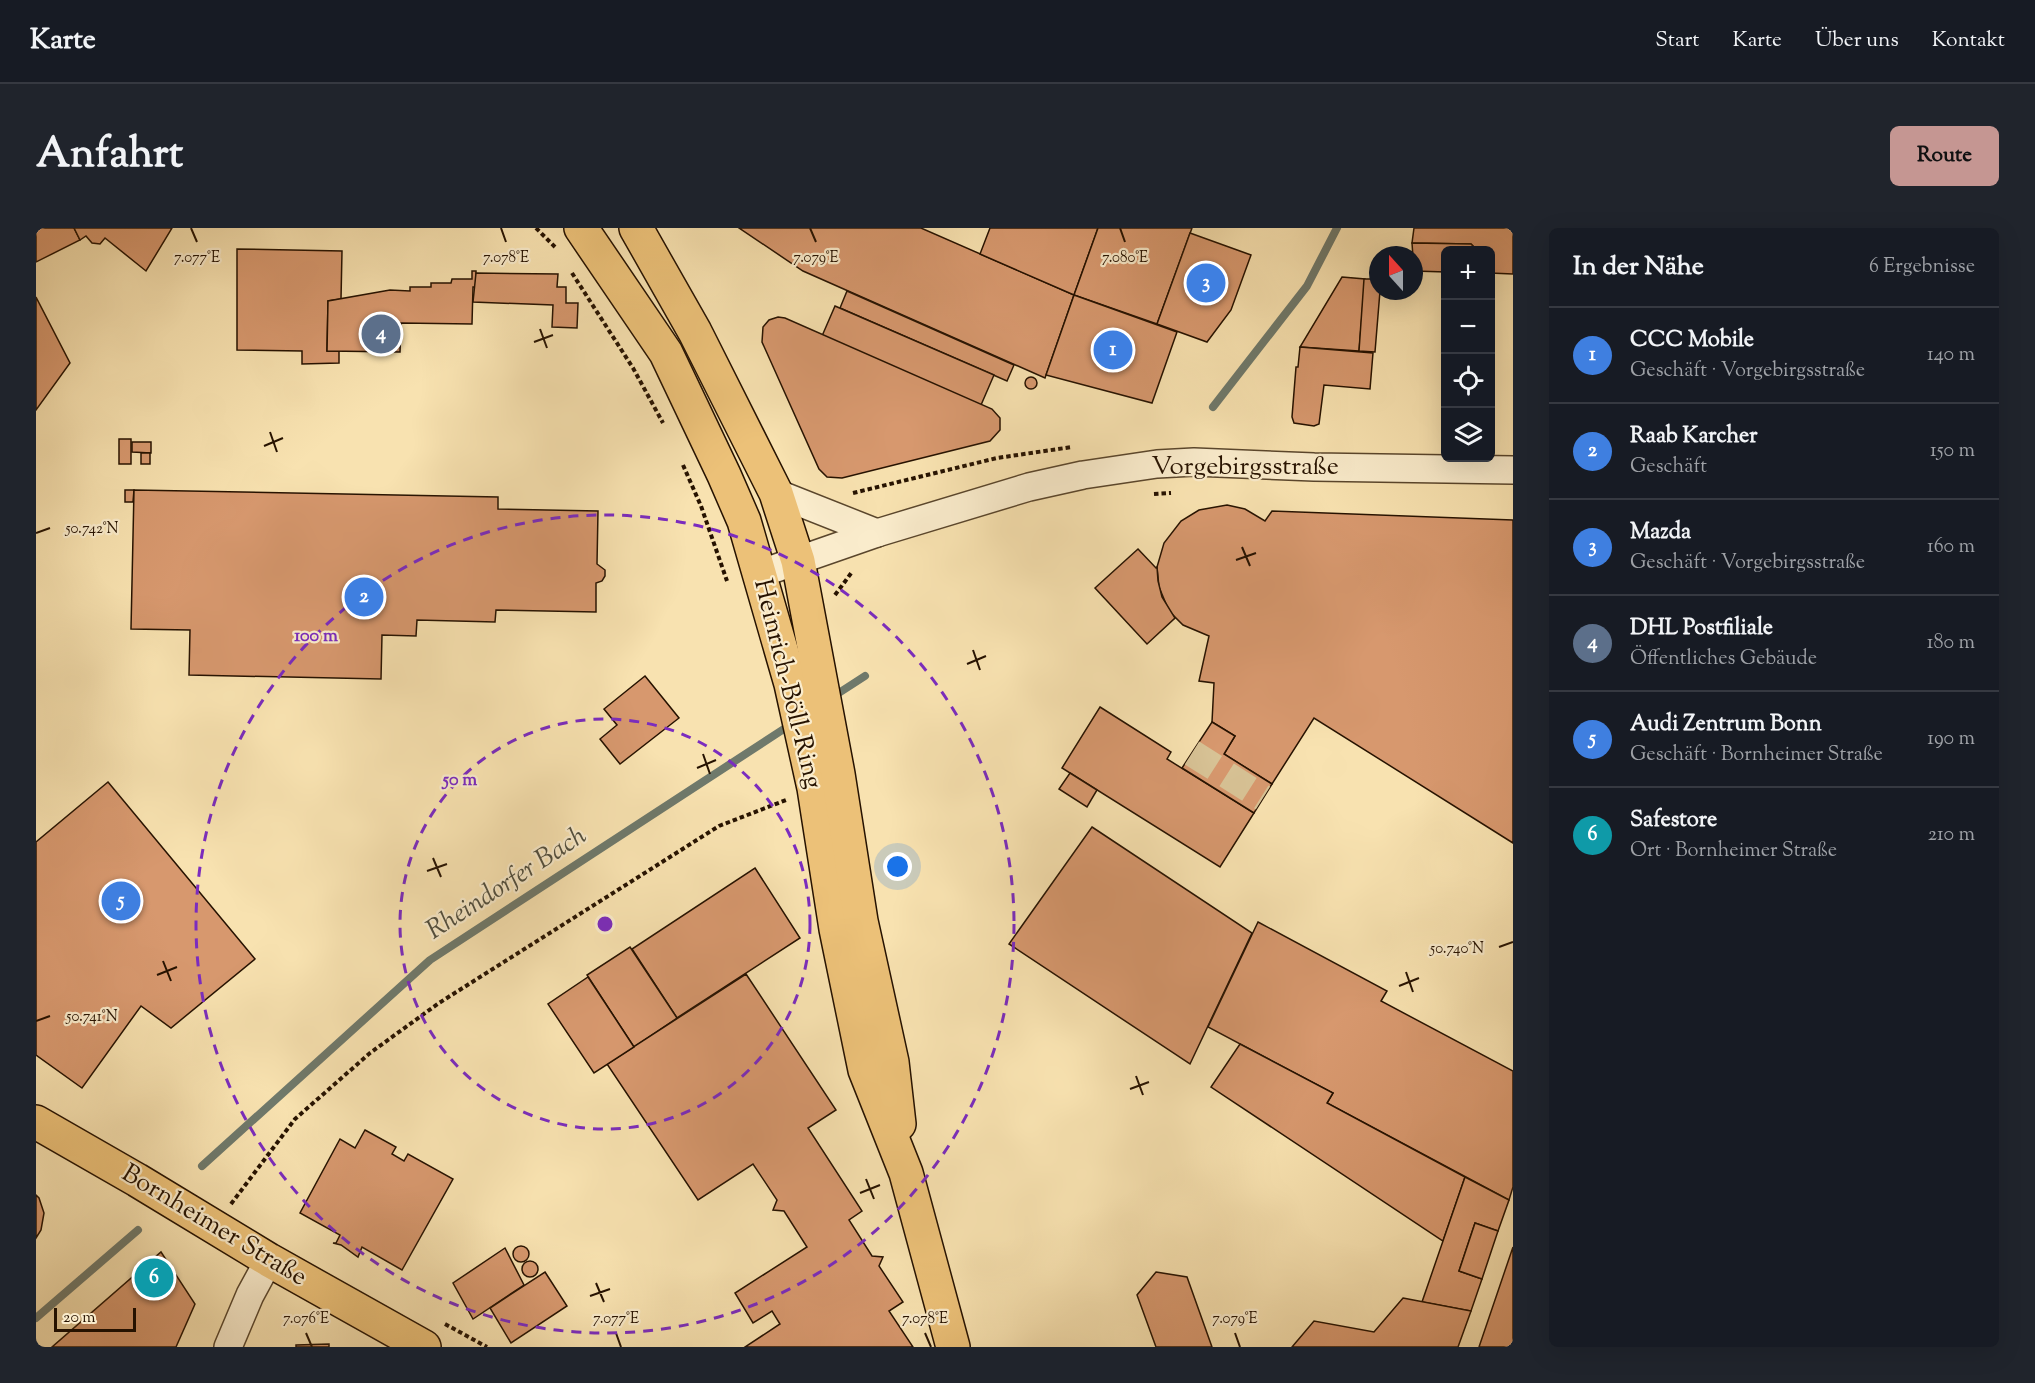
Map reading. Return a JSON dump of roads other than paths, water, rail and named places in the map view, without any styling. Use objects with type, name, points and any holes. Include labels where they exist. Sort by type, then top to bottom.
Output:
[{"type":"main road","name":"Heinrich-Böll-Ring","points":[[636,228],[695,332],[776,494],[798,561],[815,786],[836,929],[866,1070],[906,1173],[953,1347]]},
{"type":"main road","name":"Heinrich-Böll-Ring","points":[[568,238],[666,353],[744,521],[759,574],[806,682]]},
{"type":"main road","name":"Bornheimer Straße","points":[[36,1122],[269,1260],[424,1347]]},
{"type":"street","name":"Vorgebirgsstraße","points":[[759,574],[877,532],[1040,484],[1157,464],[1194,462],[1513,471]]},
{"type":"street","points":[[776,494],[877,532]]},
{"type":"street","points":[[228,1347],[250,1295],[269,1260]]},
{"type":"waterway","name":"Rheindorfer Bach","points":[[1213,407],[1307,286],[1337,228]]},
{"type":"waterway","name":"Rheindorfer Bach","points":[[831,698],[865,676]]},
{"type":"waterway","name":"Rheindorfer Bach","points":[[202,1166],[430,960],[793,723]]},
{"type":"waterway","name":"Rheindorfer Bach","points":[[36,1318],[138,1230]]},
{"type":"tunnel","points":[[1192,753],[1263,798]]},
{"type":"place","name":"Mazda","points":[[1206,283]]},
{"type":"place","name":"DHL Postfiliale","points":[[381,334]]},
{"type":"place","name":"CCC Mobile","points":[[1113,350]]},
{"type":"place","name":"Raab Karcher","points":[[364,597]]},
{"type":"place","name":"Audi Zentrum Bonn","points":[[121,901]]},
{"type":"place","name":"Safestore","points":[[154,1278]]}]
